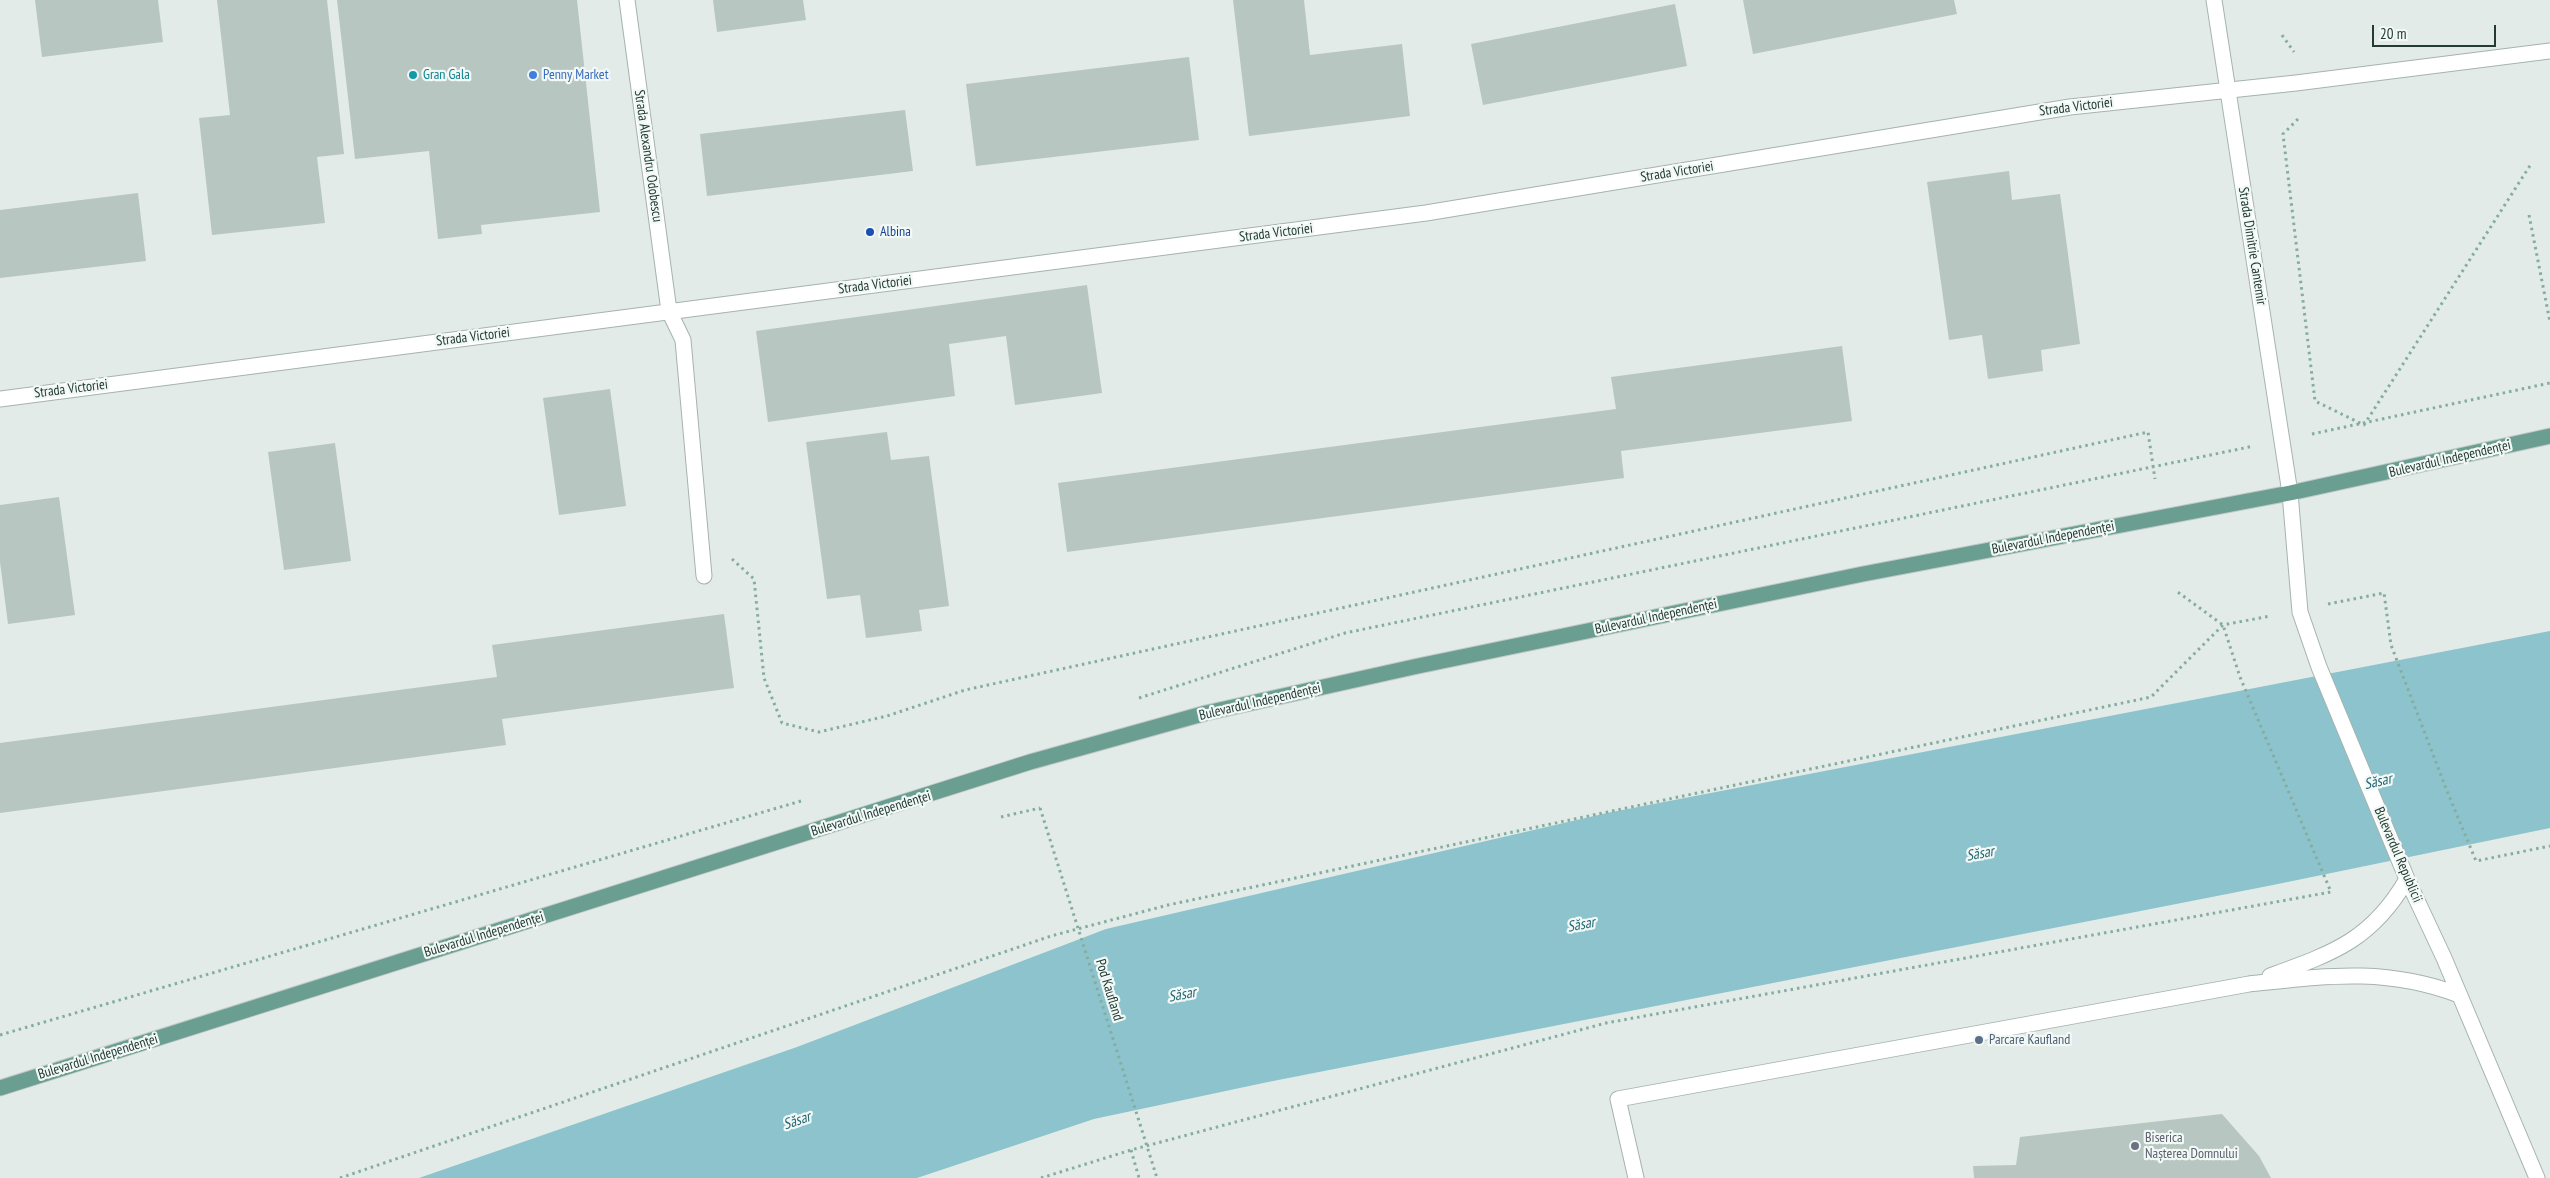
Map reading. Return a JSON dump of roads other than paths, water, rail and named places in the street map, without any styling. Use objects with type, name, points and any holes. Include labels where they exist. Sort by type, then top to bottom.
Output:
[{"type":"main road","name":"Bulevardul Independenței","points":[[0,1088],[1030,762],[1206,713],[1418,666],[1863,574],[2290,493],[2550,436]]},
{"type":"street","name":"Strada Alexandru Odobescu","points":[[627,0],[669,311],[683,340],[704,576]]},
{"type":"street","name":"Strada Dimitrie Cantemir","points":[[2214,0],[2226,90],[2290,493]]},
{"type":"street","name":"Strada Victoriei","points":[[0,399],[1426,213],[2070,107],[2550,51]]},
{"type":"street","name":"Bulevardul Republicii","points":[[2290,493],[2300,612],[2319,667],[2407,878],[2460,995],[2537,1178]]},
{"type":"street","points":[[2249,984],[2333,953],[2369,928],[2393,903],[2407,878]]},
{"type":"street","points":[[1636,1178],[1618,1099],[2249,984],[2338,975],[2372,976],[2428,984],[2460,995]]},
{"type":"water","name":"Săsar","points":[[2550,631],[2550,828],[2273,885],[1268,1082],[1094,1119],[917,1178],[419,1178],[797,1047],[1106,929],[1607,813]]},
{"type":"place","name":"Gran Gala","points":[[413,75]]},
{"type":"place","name":"Penny Market","points":[[533,75]]},
{"type":"place","name":"Albina","points":[[870,232]]},
{"type":"place","name":"Parcare Kaufland","points":[[1979,1040]]},
{"type":"place","name":"Biserica Nașterea Domnului","points":[[2135,1146]]}]
